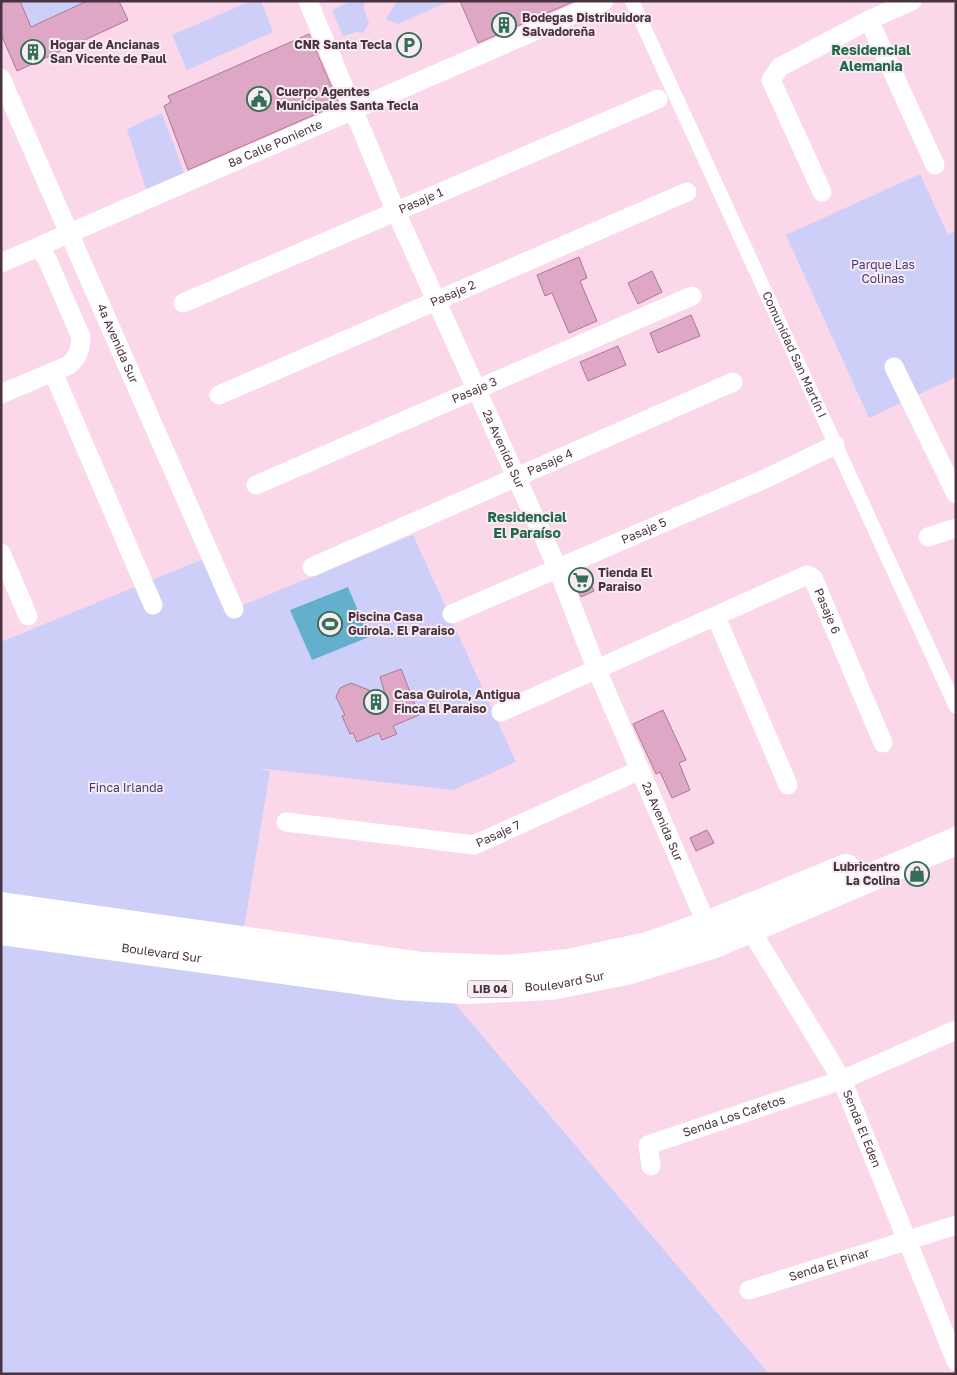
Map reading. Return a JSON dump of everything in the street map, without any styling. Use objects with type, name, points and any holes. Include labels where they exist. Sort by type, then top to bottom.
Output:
[{"type":"highway","name":"Boulevard Sur","points":[[1,931],[398,986],[466,990],[551,986],[586,981],[677,957],[745,920],[956,823]]},
{"type":"highway","name":"Boulevard Sur","points":[[1,906],[423,966],[463,968],[536,966],[611,955],[648,946],[707,925],[745,920],[956,841]]},
{"type":"street","name":"2a Avenida Sur","points":[[308,1],[396,212],[557,567],[596,668],[707,925]]},
{"type":"street","name":"8a Calle Poniente","points":[[1,263],[355,111],[604,1]]},
{"type":"street","name":"Comunidad San Martín I","points":[[632,1],[956,707]]},
{"type":"street","points":[[822,192],[771,80],[780,67],[869,20],[912,1]]},
{"type":"street","points":[[869,20],[935,166]]},
{"type":"street","name":"4a Avenida Sur","points":[[1,78],[234,609]]},
{"type":"street","name":"Pasaje 1","points":[[183,303],[658,99]]},
{"type":"street","name":"Pasaje 2","points":[[218,395],[687,192]]},
{"type":"street","points":[[1,394],[54,372],[75,360],[81,345],[81,337],[46,259],[39,248]]},
{"type":"street","name":"Pasaje 3","points":[[256,486],[476,388],[692,296]]},
{"type":"street","points":[[894,367],[956,494]]},
{"type":"street","points":[[54,372],[153,605]]},
{"type":"street","name":"Pasaje 4","points":[[312,567],[733,382]]},
{"type":"street","name":"Pasaje 5","points":[[452,614],[557,567],[767,478],[835,445]]},
{"type":"street","points":[[928,537],[956,528]]},
{"type":"street","points":[[1,553],[7,581],[28,616]]},
{"type":"street","name":"Pasaje 6","points":[[501,712],[596,668],[811,575],[883,743]]},
{"type":"street","points":[[716,617],[788,785]]},
{"type":"street","name":"Pasaje 7","points":[[286,822],[474,845],[640,770]]},
{"type":"street","name":"Senda El Eden","points":[[745,920],[842,1080],[909,1240],[956,1361]]},
{"type":"street","points":[[842,1080],[956,1030]]},
{"type":"street","name":"Senda Los Cafetos","points":[[651,1166],[648,1145],[842,1080]]},
{"type":"street","name":"Senda El Pinar","points":[[749,1290],[956,1225]]},
{"type":"green space","points":[[20,1],[87,1],[31,27]]},
{"type":"green space","points":[[251,1],[261,1],[273,32],[187,70],[172,35]]},
{"type":"green space","points":[[351,1],[366,1],[363,7],[369,23],[363,33],[357,32],[343,36],[332,10]]},
{"type":"green space","points":[[397,1],[450,1],[398,24],[386,19]]},
{"type":"green space","points":[[162,113],[184,173],[146,189],[127,129]]},
{"type":"green space","name":"Parque Las Colinas","points":[[920,174],[948,235],[956,231],[956,377],[869,418],[786,235]]},
{"type":"green space","name":"Finca Irlanda","points":[[413,535],[516,762],[453,790],[258,768],[270,771],[244,928],[1,898],[1,642],[208,557],[229,611]]},
{"type":"green space","points":[[1,936],[451,999],[769,1374],[1,1374]]},
{"type":"shaded area","name":"Piscina Casa Guirola. El Paraiso","points":[[348,587],[369,637],[312,660],[290,610]]},
{"type":"building","name":"Hogar de Ancianas San Vicente de Paul","points":[[1,1],[20,1],[31,27],[87,1],[119,1],[128,20],[17,71],[1,34]]},
{"type":"building","name":"Bodegas Distribuidora Salvadoreña","points":[[460,1],[575,1],[478,43]]},
{"type":"building","name":"Cuerpo Agentes Municipales Santa Tecla","points":[[309,34],[339,104],[188,170],[164,106],[171,102],[168,96]]},
{"type":"building","points":[[579,257],[587,278],[580,281],[597,321],[569,333],[552,293],[545,296],[537,275]]},
{"type":"building","points":[[652,271],[662,292],[638,304],[628,283]]},
{"type":"building","points":[[691,315],[700,336],[658,353],[650,333]]},
{"type":"building","points":[[618,346],[626,365],[588,381],[580,362]]},
{"type":"building","name":"Tienda El Paraiso","points":[[584,569],[594,591],[581,597],[572,574]]},
{"type":"building","name":"Casa Guirola, Antigua Finca El Paraiso","points":[[401,669],[419,715],[393,726],[397,734],[382,740],[379,733],[357,742],[353,733],[350,734],[342,716],[345,715],[336,697],[340,688],[351,683],[386,697],[380,677]]},
{"type":"building","points":[[663,710],[686,760],[679,763],[690,790],[672,798],[660,772],[656,774],[633,724]]},
{"type":"building","points":[[707,830],[714,843],[696,851],[690,838]]},
{"type":"place","name":"Bodegas Distribuidora Salvadoreña","points":[[504,25]]},
{"type":"place","name":"CNR Santa Tecla","points":[[409,45]]},
{"type":"place","name":"Hogar de Ancianas San Vicente de Paul","points":[[33,52]]},
{"type":"place","name":"Cuerpo Agentes Municipales Santa Tecla","points":[[259,99]]},
{"type":"place","name":"Tienda El Paraiso","points":[[581,580]]},
{"type":"place","name":"Piscina Casa Guirola. El Paraiso","points":[[330,624]]},
{"type":"place","name":"Casa Guirola, Antigua Finca El Paraiso","points":[[376,702]]},
{"type":"place","name":"Lubricentro La Colina","points":[[917,874]]},
{"type":"district","name":"Residencial Alemania","points":[[871,58]]},
{"type":"district","name":"Residencial El Paraíso","points":[[527,526]]}]
